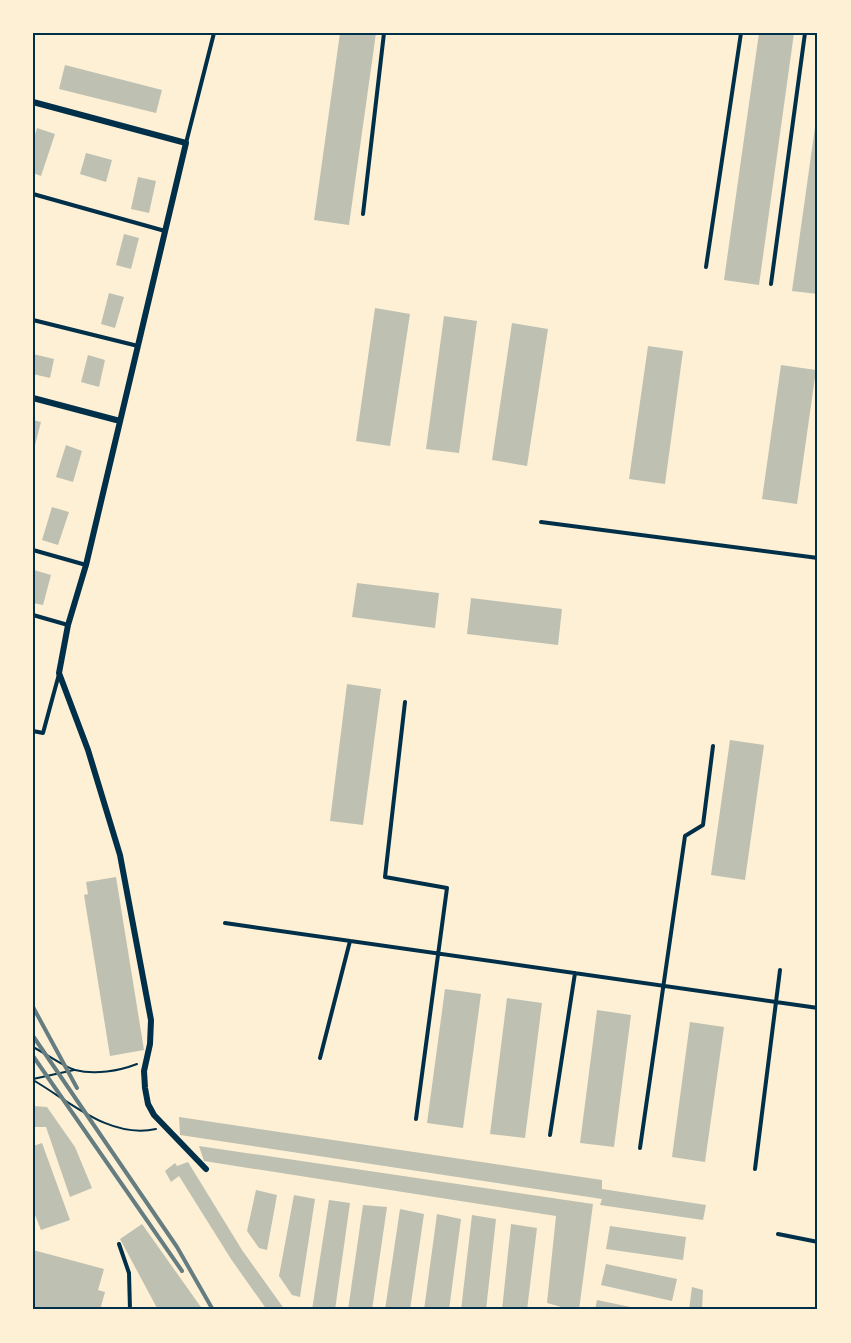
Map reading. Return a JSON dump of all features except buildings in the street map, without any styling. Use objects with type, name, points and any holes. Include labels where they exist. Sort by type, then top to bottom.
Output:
[{"type":"street","points":[[33,102],[186,143],[86,565],[68,625],[59,673],[88,750],[120,855],[150,1020],[148,1054],[144,1071],[148,1104],[154,1115],[206,1170]]},
{"type":"street","points":[[33,398],[120,421]]},
{"type":"lane","points":[[186,143],[214,33]]},
{"type":"lane","points":[[363,214],[384,33]]},
{"type":"lane","points":[[706,267],[741,33]]},
{"type":"lane","points":[[771,284],[805,33]]},
{"type":"lane","points":[[33,194],[166,231]]},
{"type":"lane","points":[[33,320],[138,346]]},
{"type":"lane","points":[[541,522],[818,558]]},
{"type":"lane","points":[[33,550],[86,565]]},
{"type":"lane","points":[[33,615],[68,625]]},
{"type":"lane","points":[[33,731],[43,733],[59,673]]},
{"type":"lane","points":[[405,702],[385,877],[447,888],[416,1119]]},
{"type":"lane","points":[[640,1148],[685,836],[703,825],[712,746]]},
{"type":"lane","points":[[225,923],[818,1008]]},
{"type":"lane","points":[[320,1058],[350,941]]},
{"type":"lane","points":[[755,1169],[780,970]]},
{"type":"lane","points":[[550,1136],[575,973]]},
{"type":"lane","points":[[778,1234],[818,1242]]},
{"type":"lane","points":[[119,1244],[129,1273],[130,1310]]},
{"type":"path","points":[[33,1047],[74,1070]]},
{"type":"path","points":[[33,1079],[74,1070],[103,1072],[126,1068],[137,1064],[148,1054]]},
{"type":"path","points":[[33,1079],[88,1116],[103,1122],[135,1131],[165,1127]]},
{"type":"railway","points":[[33,1007],[77,1088]]},
{"type":"railway","points":[[33,1036],[177,1247],[213,1310]]},
{"type":"railway","points":[[33,1056],[182,1271]]}]
